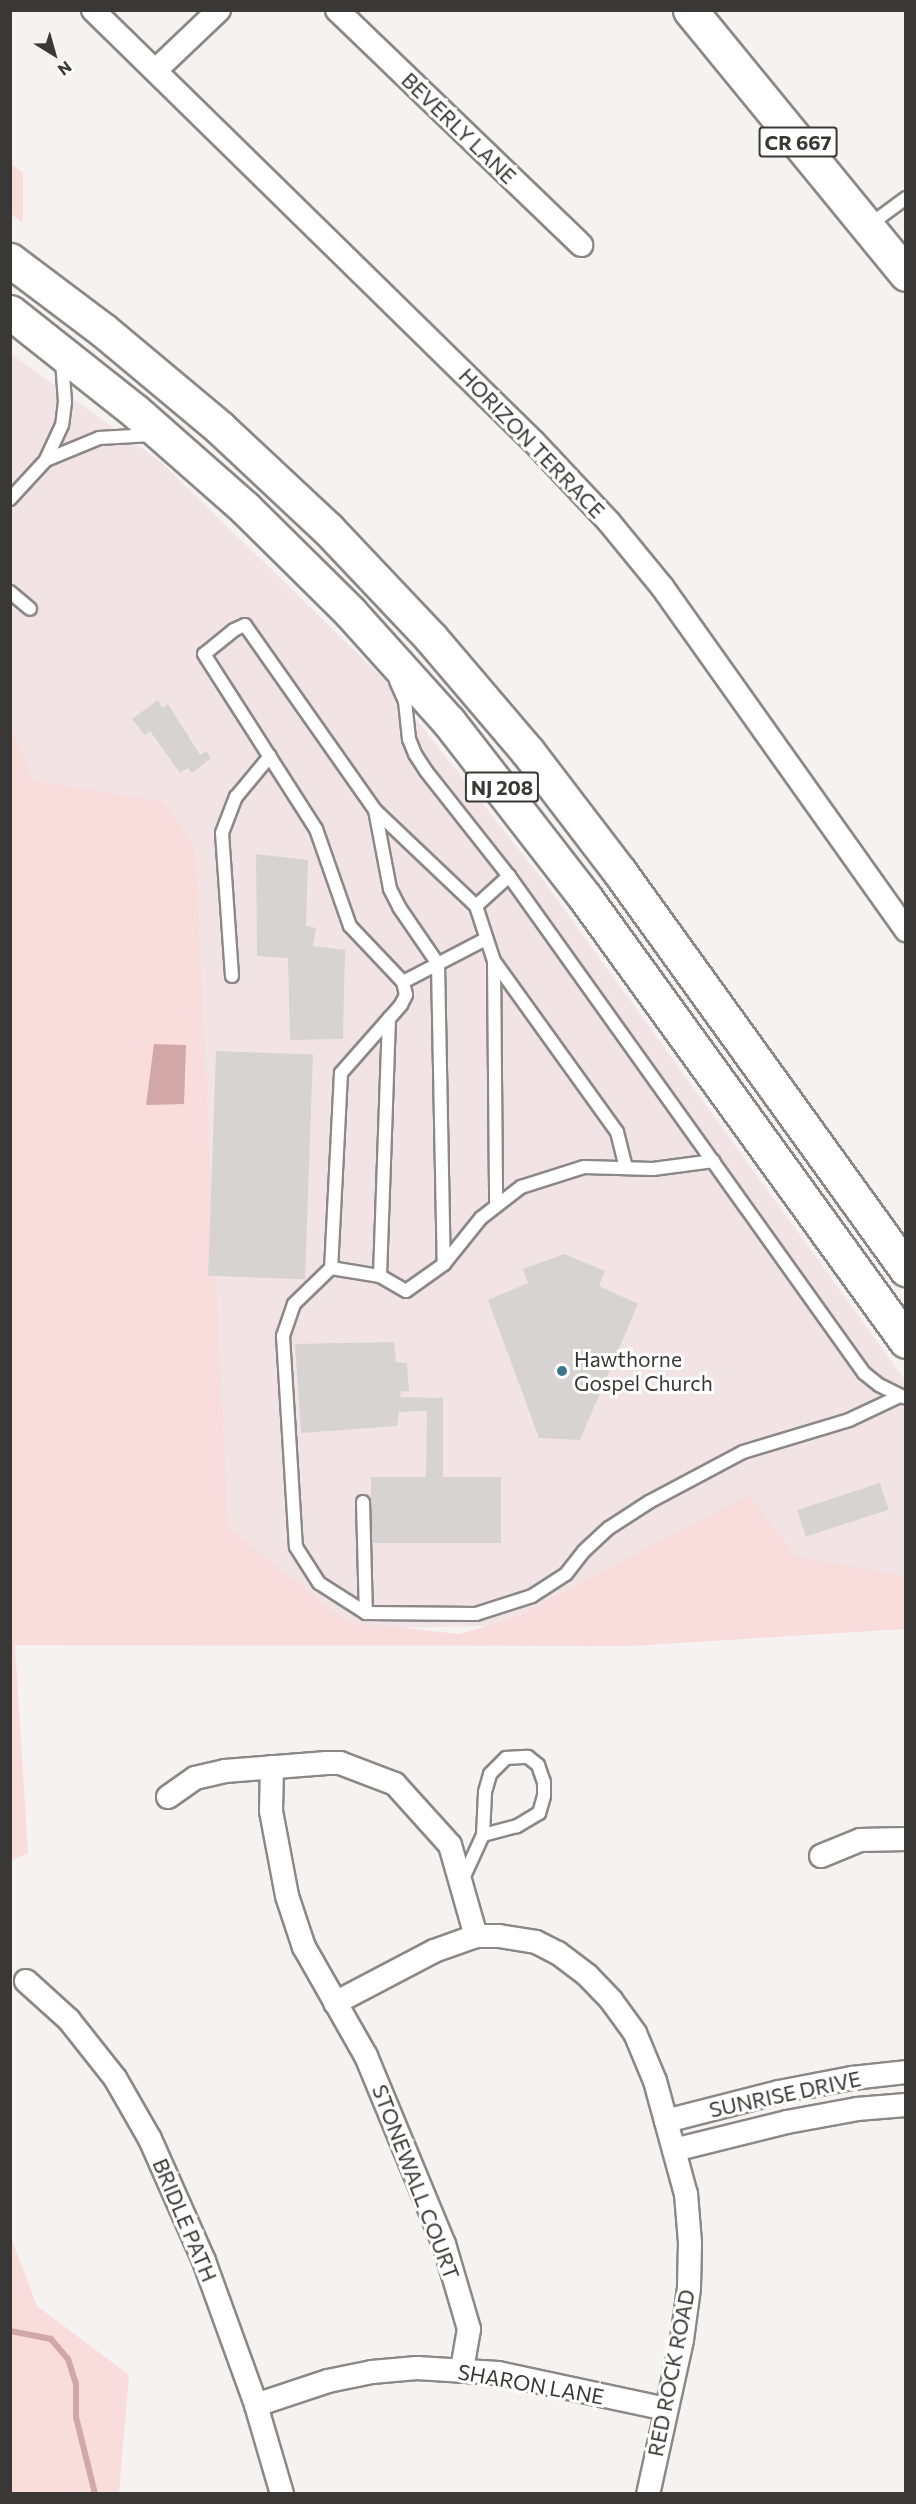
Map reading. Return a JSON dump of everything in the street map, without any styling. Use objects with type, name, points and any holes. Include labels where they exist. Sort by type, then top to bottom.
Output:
[{"type":"main road","name":"CR 667","points":[[690,10],[906,274]]},
{"type":"main road","name":"NJ 208","points":[[10,260],[103,330],[235,442],[328,529],[453,662],[528,752],[619,871],[906,1269]]},
{"type":"main road","name":"NJ 208","points":[[10,312],[163,435],[245,508],[350,612],[449,722],[539,835],[906,1341]]},
{"type":"street","name":"HORIZON TERRACE","points":[[93,10],[534,442],[609,522],[663,588],[906,930]]},
{"type":"street","points":[[156,70],[219,10]]},
{"type":"street","name":"BEVERLY LANE","points":[[337,10],[581,245]]},
{"type":"street","points":[[168,1797],[195,1778],[225,1771],[340,1763],[396,1784],[450,1845],[476,1936]]},
{"type":"street","points":[[272,1767],[271,1811],[287,1896],[304,1947],[335,2003]]},
{"type":"street","points":[[821,1856],[860,1840],[906,1839]]},
{"type":"street","name":"RED ROCK ROAD","points":[[335,2003],[434,1951],[476,1936],[499,1936],[536,1942],[558,1953],[587,1975],[611,2000],[635,2033],[655,2081],[686,2194],[690,2243],[689,2288],[682,2340],[648,2493]]},
{"type":"street","name":"BRIDLE PATH","points":[[26,1981],[69,2020],[115,2078],[150,2139],[204,2261],[256,2405],[282,2493]]},
{"type":"street","name":"STONEWALL COURT","points":[[335,2003],[366,2056],[444,2244],[469,2329],[462,2369]]},
{"type":"street","name":"SUNRISE DRIVE","points":[[666,2121],[779,2092],[852,2078],[906,2072]]},
{"type":"street","name":"SUNRISE DRIVE","points":[[674,2150],[788,2122],[857,2109],[906,2105]]},
{"type":"street","name":"SHARON LANE","points":[[256,2405],[328,2381],[372,2372],[417,2368],[498,2373],[666,2409]]},
{"type":"lane","points":[[867,227],[906,198]]},
{"type":"lane","points":[[10,499],[46,460],[62,425],[64,402],[61,351]]},
{"type":"lane","points":[[46,460],[99,438],[163,435]]},
{"type":"lane","points":[[10,592],[30,609]]},
{"type":"lane","points":[[350,612],[385,663],[405,701],[410,739],[415,754],[509,876],[864,1373],[879,1385],[903,1397]]},
{"type":"lane","points":[[626,1168],[617,1132],[494,961],[476,906],[375,810],[245,625],[234,630],[204,654],[316,829],[350,926],[403,982],[406,994],[389,1018],[341,1073],[331,1269],[294,1304],[283,1336],[296,1547],[319,1583],[366,1613],[476,1614],[532,1596],[566,1574],[584,1551],[609,1528],[649,1502],[743,1452],[849,1420],[903,1397]]},
{"type":"lane","points":[[232,976],[222,833],[236,797],[270,756]]},
{"type":"lane","points":[[375,810],[390,889],[399,907],[438,964],[444,1264]]},
{"type":"lane","points":[[476,906],[509,876]]},
{"type":"lane","points":[[403,982],[486,939]]},
{"type":"lane","points":[[494,961],[496,1206]]},
{"type":"lane","points":[[380,1276],[389,1018]]},
{"type":"lane","points":[[331,1269],[380,1276],[406,1291],[444,1264],[480,1218],[521,1187],[584,1167],[653,1169],[712,1161]]},
{"type":"lane","points":[[363,1502],[366,1613]]},
{"type":"lane","points":[[461,1884],[483,1835],[485,1792],[490,1774],[506,1758],[528,1757],[538,1765],[544,1782],[544,1796],[539,1813],[517,1826],[483,1835]]},
{"type":"shaded area","points":[[10,163],[23,173],[23,223],[11,214]]},
{"type":"shaded area","points":[[10,353],[161,462],[386,681],[543,880],[905,1380],[905,1616],[18,1637],[11,1633]]},
{"type":"shaded area","points":[[10,723],[33,781],[163,802],[195,846],[228,1527],[347,1622],[459,1634],[515,1618],[749,1494],[795,1556],[905,1576],[905,1629],[631,1646],[15,1645],[28,1853],[11,1861]]},
{"type":"shaded area","points":[[154,1044],[186,1045],[184,1104],[146,1105]]},
{"type":"shaded area","points":[[10,2235],[37,2306],[129,2375],[119,2493],[11,2493]]},
{"type":"building","points":[[158,700],[162,708],[168,704],[200,755],[206,751],[211,758],[192,773],[188,768],[180,773],[150,731],[145,735],[132,719]]},
{"type":"building","points":[[256,854],[308,860],[306,926],[316,928],[313,946],[345,950],[343,1039],[290,1040],[288,958],[257,956]]},
{"type":"building","points":[[216,1051],[313,1054],[305,1279],[208,1276]]},
{"type":"building","name":"Hawthorne Gospel Church","points":[[564,1254],[605,1271],[599,1286],[638,1304],[580,1440],[539,1438],[488,1300],[528,1283],[523,1269]]},
{"type":"building","points":[[394,1342],[396,1362],[407,1363],[409,1392],[401,1391],[400,1397],[443,1398],[443,1477],[501,1477],[501,1543],[371,1543],[371,1477],[426,1477],[427,1411],[399,1412],[397,1426],[301,1433],[295,1344]]},
{"type":"building","points":[[880,1483],[889,1510],[806,1537],[797,1510]]},
{"type":"waterway","points":[[10,2331],[51,2339],[68,2359],[76,2384],[76,2417],[95,2494]]},
{"type":"place","name":"Hawthorne Gospel Church","points":[[562,1371]]}]
